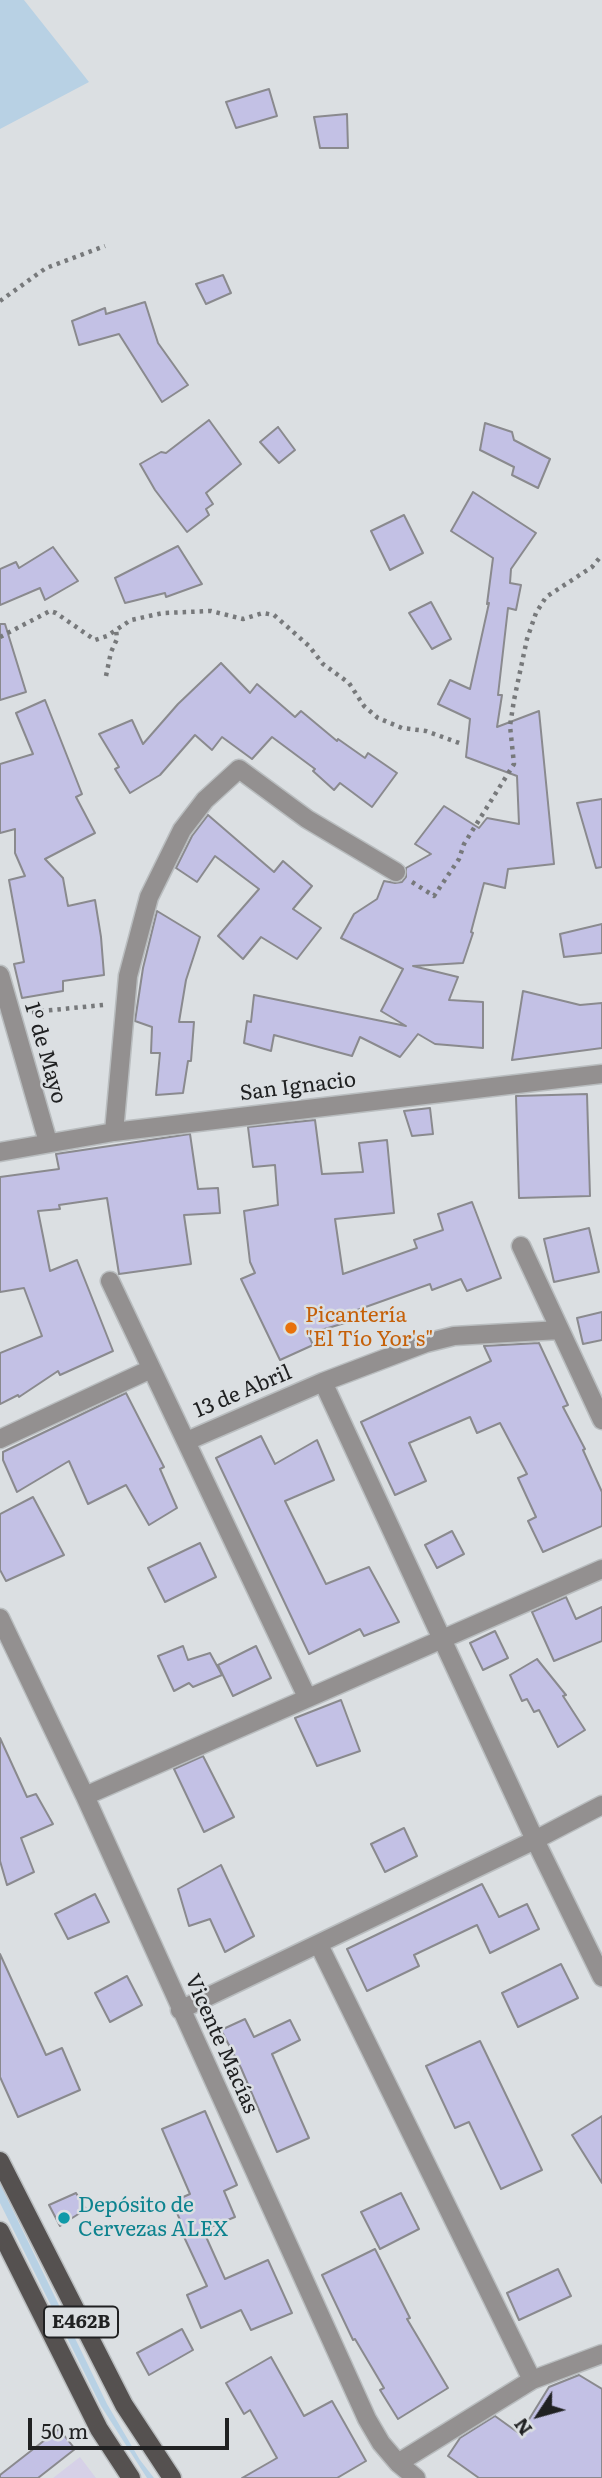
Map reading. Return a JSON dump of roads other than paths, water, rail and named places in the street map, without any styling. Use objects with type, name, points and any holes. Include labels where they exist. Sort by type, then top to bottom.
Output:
[{"type":"main road","name":"E462B","points":[[0,2161],[124,2405],[172,2478]]},
{"type":"main road","name":"E462B","points":[[0,2231],[99,2428],[131,2478]]},
{"type":"street","points":[[114,1132],[124,1003],[138,935],[149,897],[163,864],[182,830],[205,800],[239,769],[307,819],[396,872]]},
{"type":"street","name":"1º de Mayo","points":[[0,975],[48,1142]]},
{"type":"street","name":"San Ignacio","points":[[0,1152],[114,1132],[602,1074]]},
{"type":"street","points":[[521,1246],[602,1420]]},
{"type":"street","points":[[110,1281],[307,1697]]},
{"type":"street","name":"13 de Abril","points":[[187,1441],[323,1382],[426,1343],[454,1336],[560,1330]]},
{"type":"street","points":[[0,1439],[151,1369]]},
{"type":"street","points":[[323,1382],[535,1840],[602,1977]]},
{"type":"street","points":[[85,1796],[602,1569]]},
{"type":"street","name":"Vicente Macías","points":[[0,1618],[85,1796],[367,2419],[381,2443],[398,2463],[416,2478]]},
{"type":"street","points":[[180,2010],[319,1945],[602,1805]]},
{"type":"street","points":[[319,1945],[532,2380]]},
{"type":"street","points":[[398,2463],[532,2380],[602,2354]]},
{"type":"place","name":"Picantería \"El Tío Yor's\"","points":[[291,1328]]},
{"type":"place","name":"Depósito de Cervezas ALEX","points":[[64,2218]]}]
